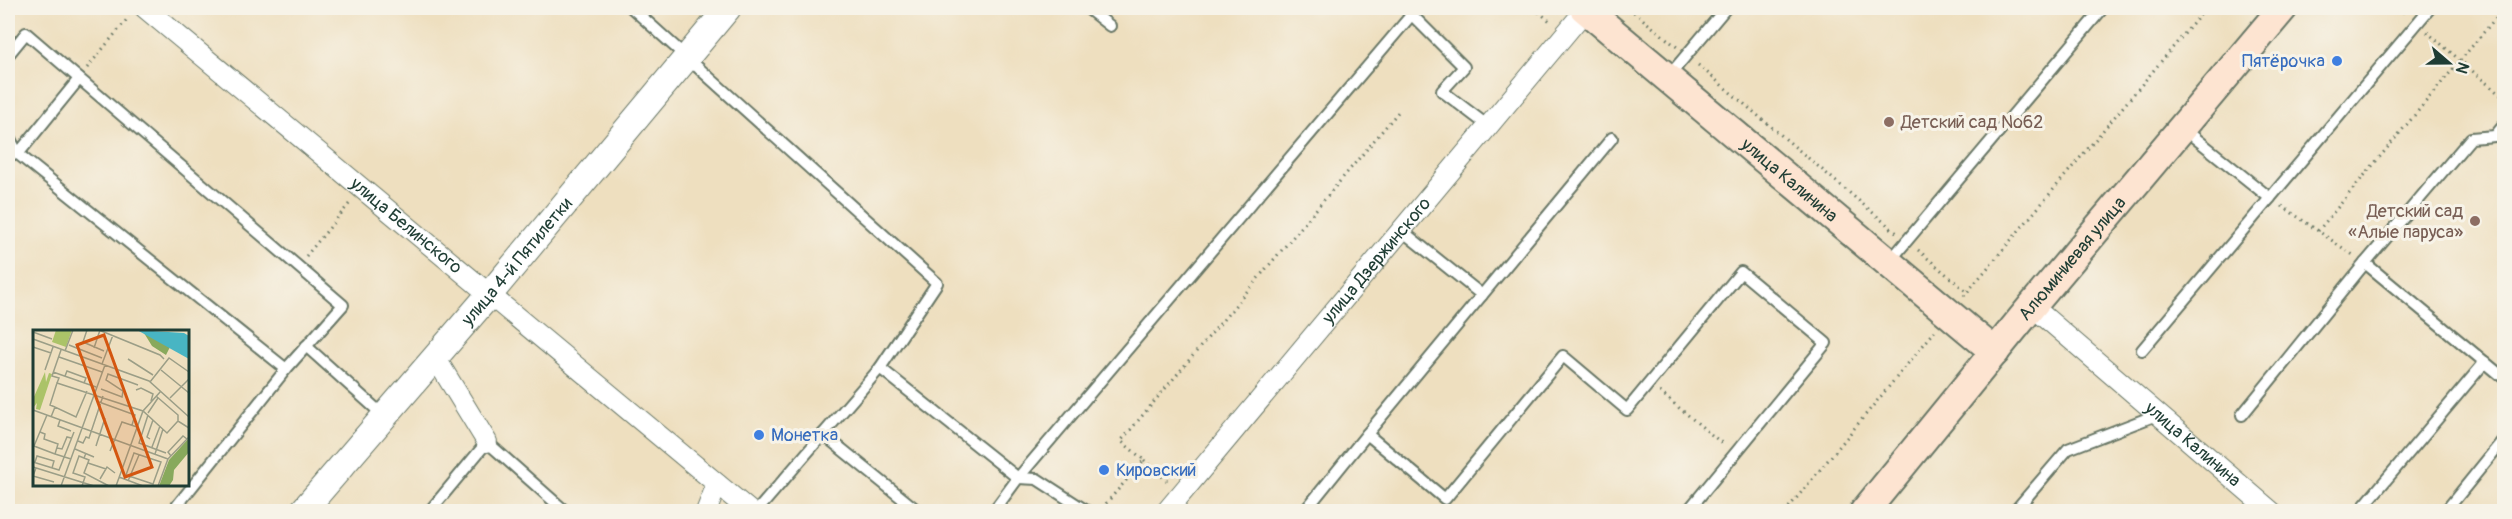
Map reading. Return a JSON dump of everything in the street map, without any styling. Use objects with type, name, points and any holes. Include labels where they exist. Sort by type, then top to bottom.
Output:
[{"type":"main road","name":"улица Калинина","points":[[1586,8],[1889,263],[1958,302],[1995,352]]},
{"type":"main road","name":"Алюминиевая улица","points":[[1864,512],[2032,306],[2283,8]]},
{"type":"street","name":"улица 4-й Пятилетки","points":[[302,512],[489,295],[728,8]]},
{"type":"street","name":"улица Дзержинского","points":[[1166,512],[1586,8]]},
{"type":"street","name":"улица Белинского","points":[[137,12],[362,189],[751,512]]},
{"type":"street","name":"улица Калинина","points":[[2032,306],[2272,512]]},
{"type":"street","points":[[435,357],[487,442]]},
{"type":"street","points":[[706,512],[717,484]]},
{"type":"lane","points":[[632,8],[688,56],[937,283],[880,368],[756,512]]},
{"type":"lane","points":[[1086,8],[1110,26]]},
{"type":"lane","points":[[1668,77],[1726,8]]},
{"type":"lane","points":[[1889,263],[2103,8]]},
{"type":"lane","points":[[2142,350],[2430,8]]},
{"type":"lane","points":[[993,512],[1018,478],[1409,10],[1464,67],[1442,91],[1488,126]]},
{"type":"lane","points":[[8,55],[26,33],[343,305],[286,369],[172,512]]},
{"type":"lane","points":[[18,154],[79,79]]},
{"type":"lane","points":[[2242,415],[2365,263],[2471,138],[2495,136],[2505,125]]},
{"type":"lane","points":[[2182,128],[2270,198]]},
{"type":"lane","points":[[8,135],[18,154],[286,369]]},
{"type":"lane","points":[[1305,511],[1612,138]]},
{"type":"lane","points":[[1401,230],[1482,295]]},
{"type":"lane","points":[[2365,263],[2505,378]]},
{"type":"lane","points":[[1367,434],[1445,499],[1563,356],[1627,410],[1741,272],[1826,343],[1687,512]]},
{"type":"lane","points":[[306,346],[384,416]]},
{"type":"lane","points":[[2359,512],[2485,362]]},
{"type":"lane","points":[[880,368],[1018,478],[1037,479],[1088,512]]},
{"type":"lane","points":[[2014,512],[2068,449],[2159,414]]},
{"type":"lane","points":[[823,434],[919,512]]},
{"type":"lane","points":[[2445,512],[2505,439]]},
{"type":"lane","points":[[429,512],[487,442],[566,512]]},
{"type":"path","points":[[1629,8],[1907,241],[1958,302]]},
{"type":"path","points":[[1785,512],[1958,302],[2206,8]]},
{"type":"path","points":[[2318,231],[2505,8]]},
{"type":"path","points":[[79,79],[137,12]]},
{"type":"path","points":[[2436,40],[2504,97]]},
{"type":"path","points":[[1174,488],[1122,441],[1399,111]]},
{"type":"path","points":[[297,266],[362,189]]},
{"type":"path","points":[[2295,215],[2365,263]]},
{"type":"path","points":[[1649,383],[1734,454]]},
{"type":"path","points":[[1099,512],[1144,460]]},
{"type":"place","name":"Пятёрочка","points":[[2337,61]]},
{"type":"place","name":"Детский сад №62","points":[[1889,122]]},
{"type":"place","name":"Детский сад «Алые паруса»","points":[[2475,221]]},
{"type":"place","name":"Монетка","points":[[759,435]]},
{"type":"place","name":"Кировский","points":[[1104,470]]}]
